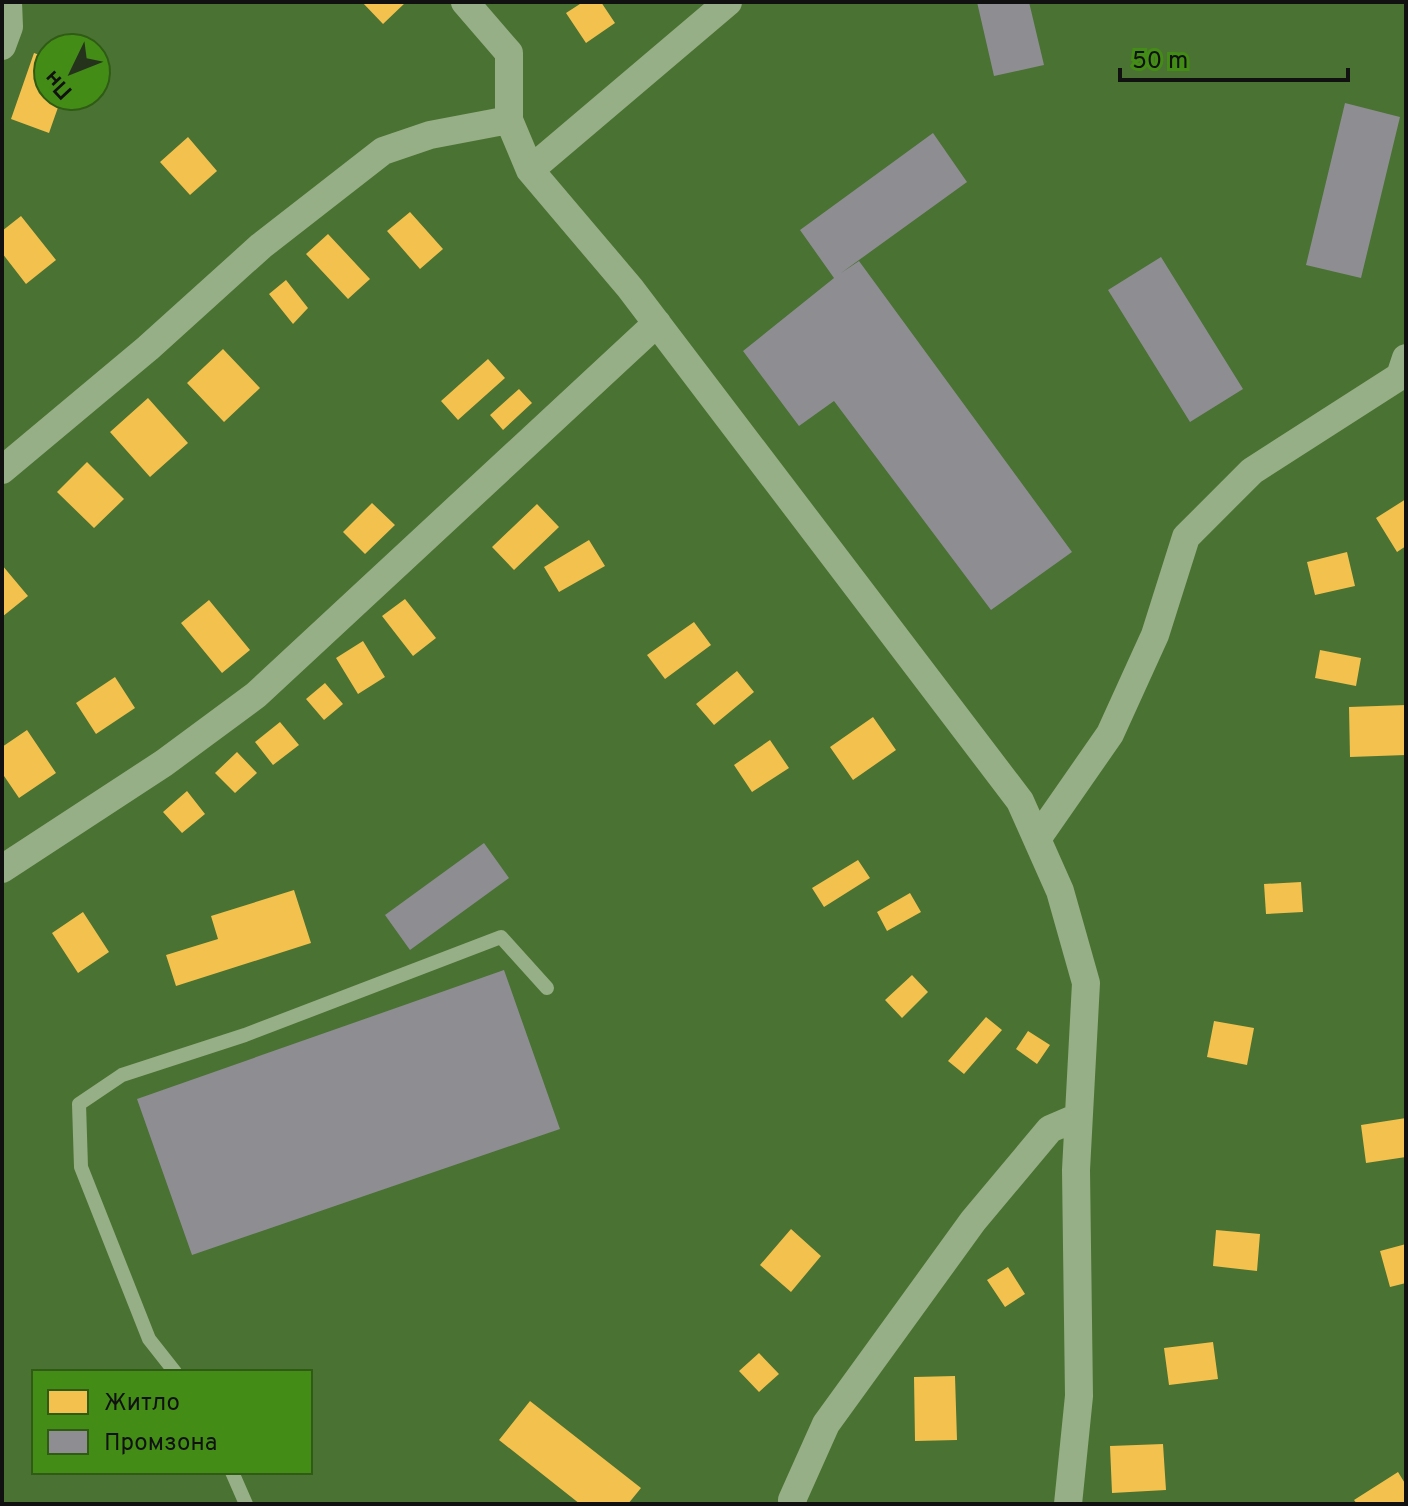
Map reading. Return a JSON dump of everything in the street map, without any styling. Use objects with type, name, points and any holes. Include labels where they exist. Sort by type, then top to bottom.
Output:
[{"type":"street","points":[[2,46],[9,27],[8,2]]},
{"type":"street","points":[[465,2],[509,53],[509,120],[530,170],[630,288],[1020,801],[1060,891],[1086,983],[1076,1170],[1079,1396],[1068,1504]]},
{"type":"street","points":[[530,170],[728,2]]},
{"type":"street","points":[[2,470],[148,348],[261,246],[383,151],[430,135],[509,120]]},
{"type":"street","points":[[2,869],[164,763],[256,695],[657,323]]},
{"type":"street","points":[[1037,839],[1110,734],[1155,635],[1186,537],[1252,471],[1404,373]]},
{"type":"street","points":[[793,1504],[792,1500],[826,1424],[973,1221],[1050,1129],[1078,1117]]},
{"type":"lane","points":[[173,1370],[149,1339],[81,1167],[79,1104],[122,1075],[245,1035],[501,937],[547,988]]},
{"type":"lane","points":[[233,1474],[246,1504]]},
{"type":"building: Житло","points":[[362,2],[406,2],[383,24]]},
{"type":"building: Житло","points":[[583,2],[601,2],[615,23],[586,43],[566,13]]},
{"type":"building: Житло","points":[[32,59],[32,112],[56,112],[49,133],[11,119]]},
{"type":"building: Житло","points":[[188,137],[217,171],[190,195],[160,162]]},
{"type":"building: Житло","points":[[410,212],[443,249],[420,269],[387,231]]},
{"type":"building: Житло","points":[[21,216],[56,260],[26,284],[2,253],[2,231]]},
{"type":"building: Житло","points":[[328,234],[370,279],[348,299],[306,254]]},
{"type":"building: Житло","points":[[286,280],[308,308],[293,324],[269,294]]},
{"type":"building: Житло","points":[[223,349],[260,388],[224,422],[187,383]]},
{"type":"building: Житло","points":[[488,359],[505,378],[458,420],[441,401]]},
{"type":"building: Житло","points":[[519,389],[532,403],[503,430],[490,415]]},
{"type":"building: Житло","points":[[148,398],[188,443],[150,477],[110,432]]},
{"type":"building: Житло","points":[[87,462],[124,499],[94,528],[57,492]]},
{"type":"building: Житло","points":[[1406,499],[1406,546],[1397,552],[1376,518]]},
{"type":"building: Житло","points":[[372,503],[395,525],[365,554],[343,532]]},
{"type":"building: Житло","points":[[537,504],[559,527],[514,570],[492,547]]},
{"type":"building: Житло","points":[[589,540],[605,566],[559,592],[544,567]]},
{"type":"building: Житло","points":[[1347,552],[1355,586],[1315,595],[1307,562]]},
{"type":"building: Житло","points":[[2,565],[28,596],[2,617]]},
{"type":"building: Житло","points":[[405,599],[436,638],[413,656],[382,616]]},
{"type":"building: Житло","points":[[209,600],[250,650],[222,673],[181,623]]},
{"type":"building: Житло","points":[[694,622],[711,645],[665,679],[647,655]]},
{"type":"building: Житло","points":[[363,641],[385,677],[358,694],[336,658]]},
{"type":"building: Житло","points":[[1320,650],[1361,658],[1356,686],[1315,678]]},
{"type":"building: Житло","points":[[737,671],[754,692],[714,725],[696,704]]},
{"type":"building: Житло","points":[[115,677],[135,708],[96,734],[76,703]]},
{"type":"building: Житло","points":[[325,683],[343,704],[324,720],[306,699]]},
{"type":"building: Житло","points":[[1406,705],[1406,755],[1350,757],[1349,707]]},
{"type":"building: Житло","points":[[873,717],[896,750],[853,780],[830,747]]},
{"type":"building: Житло","points":[[280,722],[299,745],[273,765],[255,742]]},
{"type":"building: Житло","points":[[27,730],[56,773],[19,798],[2,773],[2,747]]},
{"type":"building: Житло","points":[[770,740],[789,768],[752,792],[734,765]]},
{"type":"building: Житло","points":[[237,752],[257,773],[235,793],[215,773]]},
{"type":"building: Житло","points":[[187,791],[205,814],[182,833],[163,812]]},
{"type":"building: Житло","points":[[858,860],[870,878],[824,907],[812,888]]},
{"type":"building: Житло","points":[[1301,882],[1303,912],[1266,914],[1264,884]]},
{"type":"building: Житло","points":[[294,890],[311,943],[176,986],[166,955],[218,939],[211,916]]},
{"type":"building: Житло","points":[[910,893],[921,912],[887,931],[877,912]]},
{"type":"building: Житло","points":[[83,912],[109,952],[78,973],[52,933]]},
{"type":"building: Житло","points":[[912,975],[928,992],[902,1018],[885,1000]]},
{"type":"building: Житло","points":[[986,1017],[1002,1030],[964,1074],[948,1061]]},
{"type":"building: Житло","points":[[1214,1021],[1254,1028],[1247,1065],[1207,1057]]},
{"type":"building: Житло","points":[[1028,1031],[1050,1045],[1037,1064],[1016,1049]]},
{"type":"building: Житло","points":[[1406,1118],[1406,1157],[1366,1163],[1361,1125]]},
{"type":"building: Житло","points":[[791,1229],[821,1256],[791,1292],[760,1265]]},
{"type":"building: Житло","points":[[1216,1230],[1260,1234],[1257,1271],[1213,1266]]},
{"type":"building: Житло","points":[[1406,1244],[1406,1283],[1390,1287],[1380,1251]]},
{"type":"building: Житло","points":[[1008,1267],[1025,1294],[1005,1307],[987,1280]]},
{"type":"building: Житло","points":[[1213,1342],[1218,1379],[1169,1385],[1164,1348]]},
{"type":"building: Житло","points":[[759,1353],[779,1374],[759,1392],[739,1371]]},
{"type":"building: Житло","points":[[955,1376],[957,1440],[915,1441],[914,1377]]},
{"type":"building: Житло","points":[[530,1401],[641,1488],[628,1504],[580,1504],[499,1440]]},
{"type":"building: Житло","points":[[1163,1444],[1166,1490],[1112,1493],[1110,1446]]},
{"type":"building: Житло","points":[[1398,1472],[1406,1485],[1406,1504],[1357,1504],[1354,1500]]},
{"type":"building: Промзона","points":[[977,2],[1029,2],[1044,65],[994,76]]},
{"type":"building: Промзона","points":[[1345,103],[1400,117],[1361,278],[1306,265]]},
{"type":"building: Промзона","points":[[933,133],[967,182],[841,273],[859,261],[1072,552],[991,610],[834,401],[799,426],[743,351],[834,278],[800,230]]},
{"type":"building: Промзона","points":[[1161,257],[1243,389],[1190,422],[1108,290]]},
{"type":"building: Промзона","points":[[484,843],[509,878],[410,950],[385,915]]},
{"type":"building: Промзона","points":[[504,970],[560,1129],[192,1255],[137,1099]]}]
